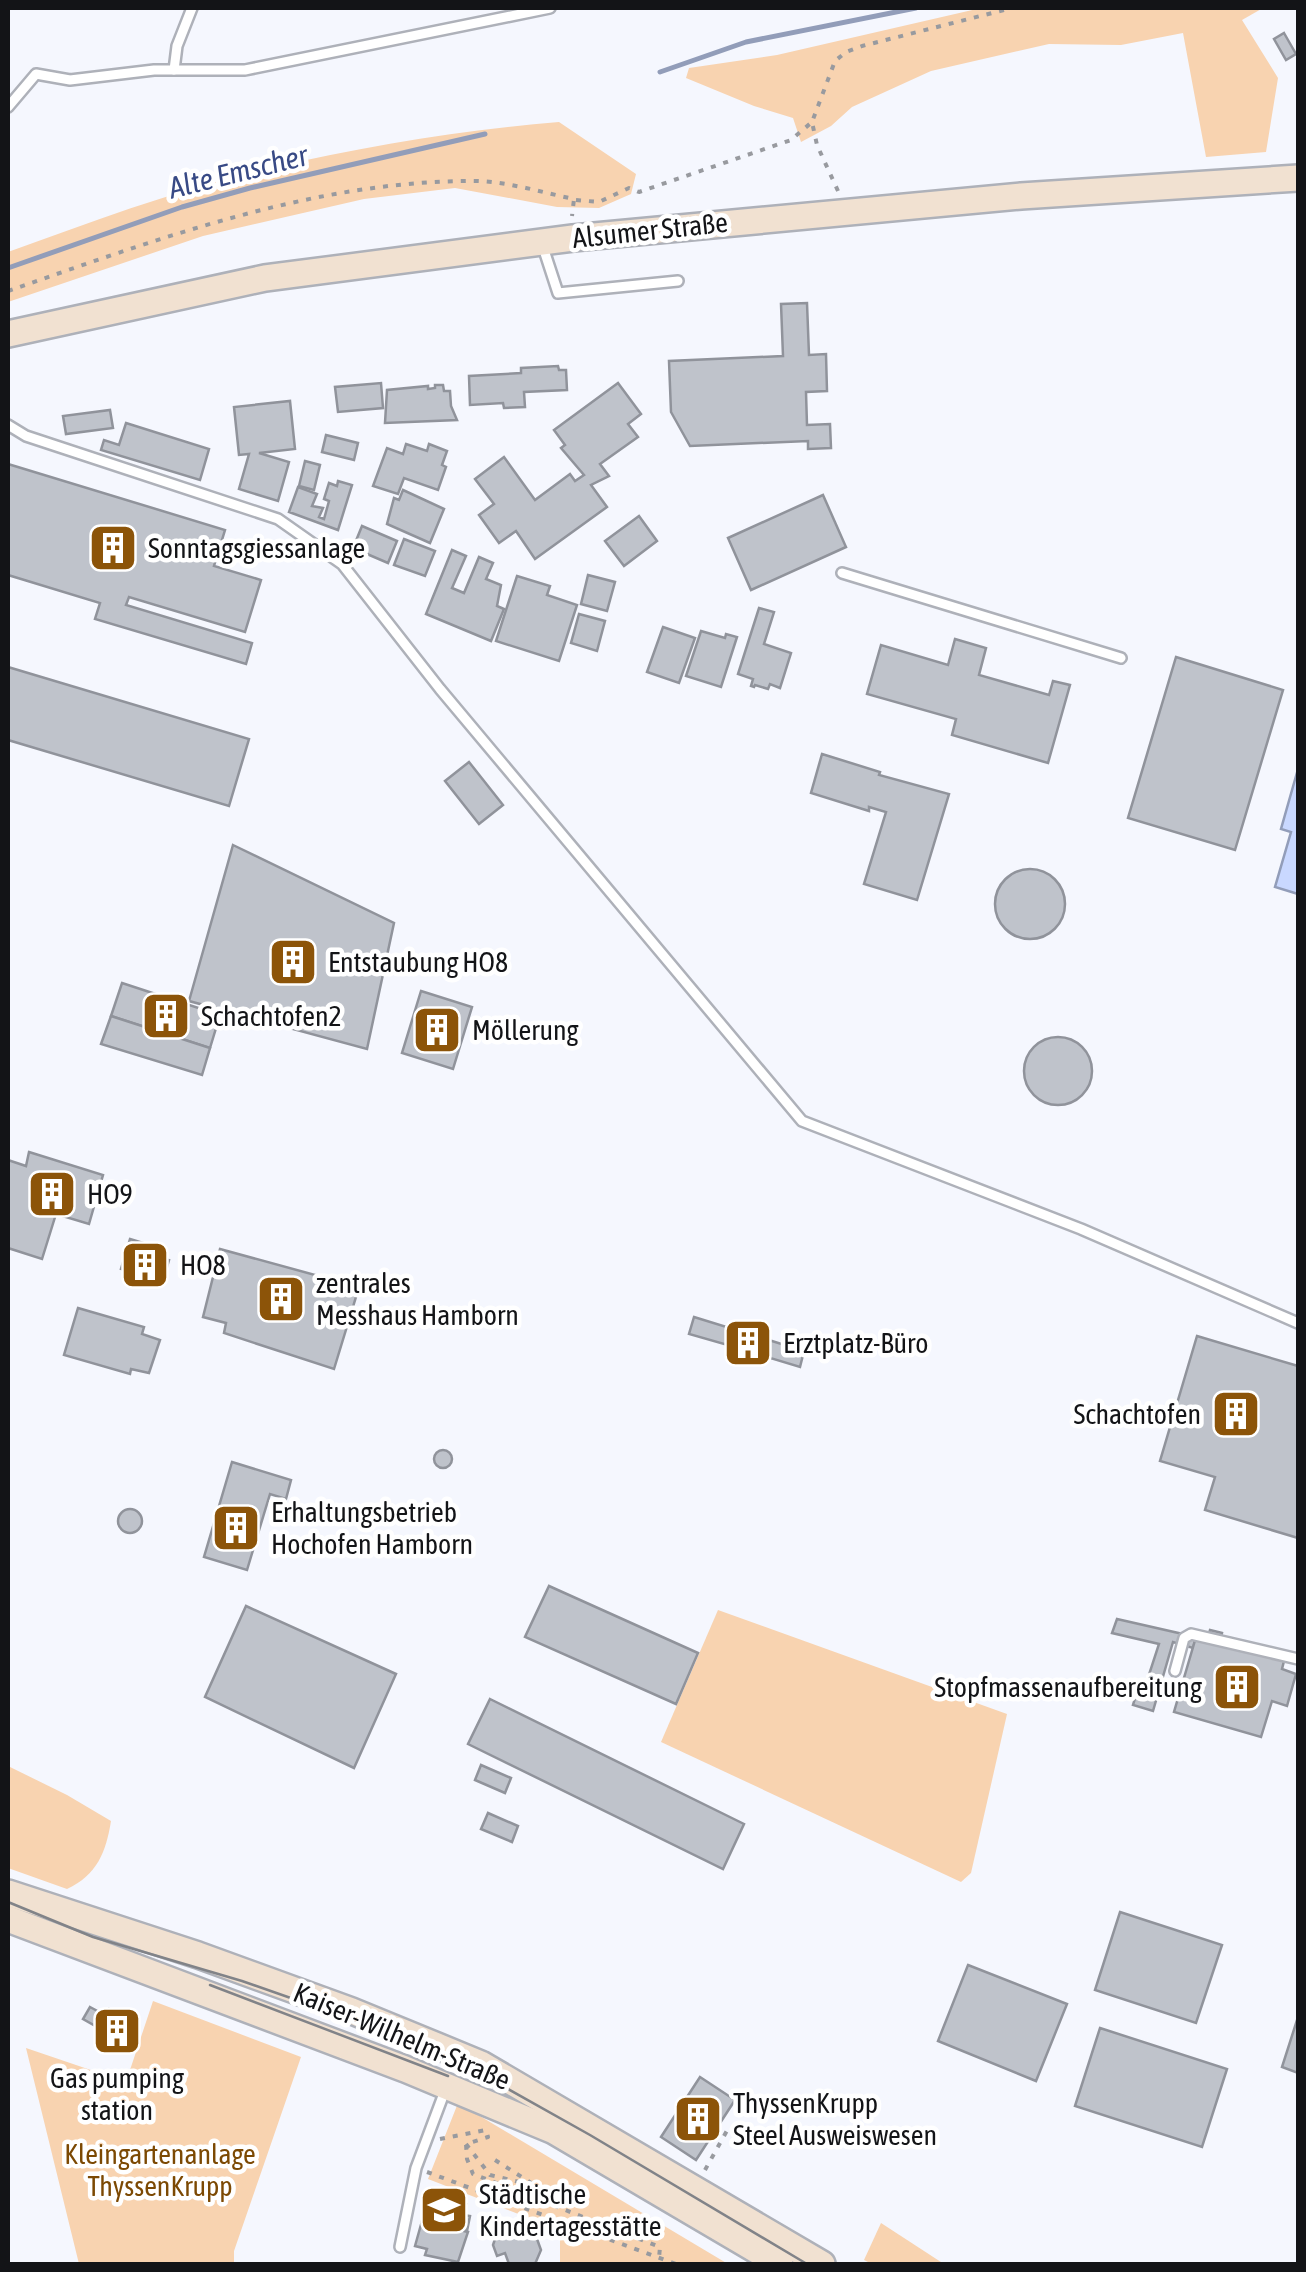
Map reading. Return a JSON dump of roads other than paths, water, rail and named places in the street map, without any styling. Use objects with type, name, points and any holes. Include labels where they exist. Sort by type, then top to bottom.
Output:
[{"type":"main road","name":"Alsumer Straße","points":[[8,334],[265,278],[572,238],[1022,196],[1298,178]]},
{"type":"main road","name":"Kaiser-Wilhelm-Straße","points":[[8,1893],[92,1918],[352,2010],[464,2057],[568,2112],[822,2264]]},
{"type":"main road","name":"Kaiser-Wilhelm-Straße","points":[[8,1919],[448,2086],[554,2132],[780,2264]]},
{"type":"lane","points":[[174,70],[192,8]]},
{"type":"lane","points":[[8,107],[36,74],[70,80],[174,70],[245,70],[550,8]]},
{"type":"lane","points":[[542,242],[558,293],[678,281]]},
{"type":"lane","points":[[8,425],[26,436],[278,519],[342,564],[440,688],[802,1121],[1081,1229],[1298,1323]]},
{"type":"lane","points":[[842,573],[1121,658]]},
{"type":"lane","points":[[1175,1671],[1184,1638],[1191,1634],[1298,1659]]},
{"type":"lane","points":[[400,2247],[416,2168],[448,2086]]},
{"type":"water","points":[[1298,769],[1298,894],[1275,887],[1291,832],[1281,829]]},
{"type":"waterway","name":"Alte Emscher","points":[[660,72],[746,42],[916,8]]},
{"type":"waterway","name":"Alte Emscher","points":[[8,268],[182,207],[485,134]]},
{"type":"tram line","points":[[8,1902],[93,1937],[305,2003],[476,2071],[807,2264]]},
{"type":"tram line","points":[[210,1985],[448,2076]]},
{"type":"place","name":"Sonntagsgiessanlage","points":[[113,548]]},
{"type":"place","name":"Entstaubung HO8","points":[[293,962]]},
{"type":"place","name":"Schachtofen2","points":[[166,1016]]},
{"type":"place","name":"Möllerung","points":[[437,1030]]},
{"type":"place","name":"HO9","points":[[52,1194]]},
{"type":"place","name":"HO8","points":[[145,1265]]},
{"type":"place","name":"zentrales Messhaus Hamborn","points":[[281,1299]]},
{"type":"place","name":"Erztplatz-Büro","points":[[748,1343]]},
{"type":"place","name":"Schachtofen","points":[[1236,1414]]},
{"type":"place","name":"Erhaltungsbetrieb Hochofen Hamborn","points":[[236,1528]]},
{"type":"place","name":"Stopfmassenaufbereitung","points":[[1237,1687]]},
{"type":"place","name":"Gas pumping station","points":[[117,2031]]},
{"type":"place","name":"ThyssenKrupp Steel Ausweiswesen","points":[[698,2119]]},
{"type":"place","name":"Städtische Kindertagesstätte","points":[[444,2210]]},
{"type":"park label","name":"Kleingartenanlage ThyssenKrupp","points":[[160,2170]]}]
